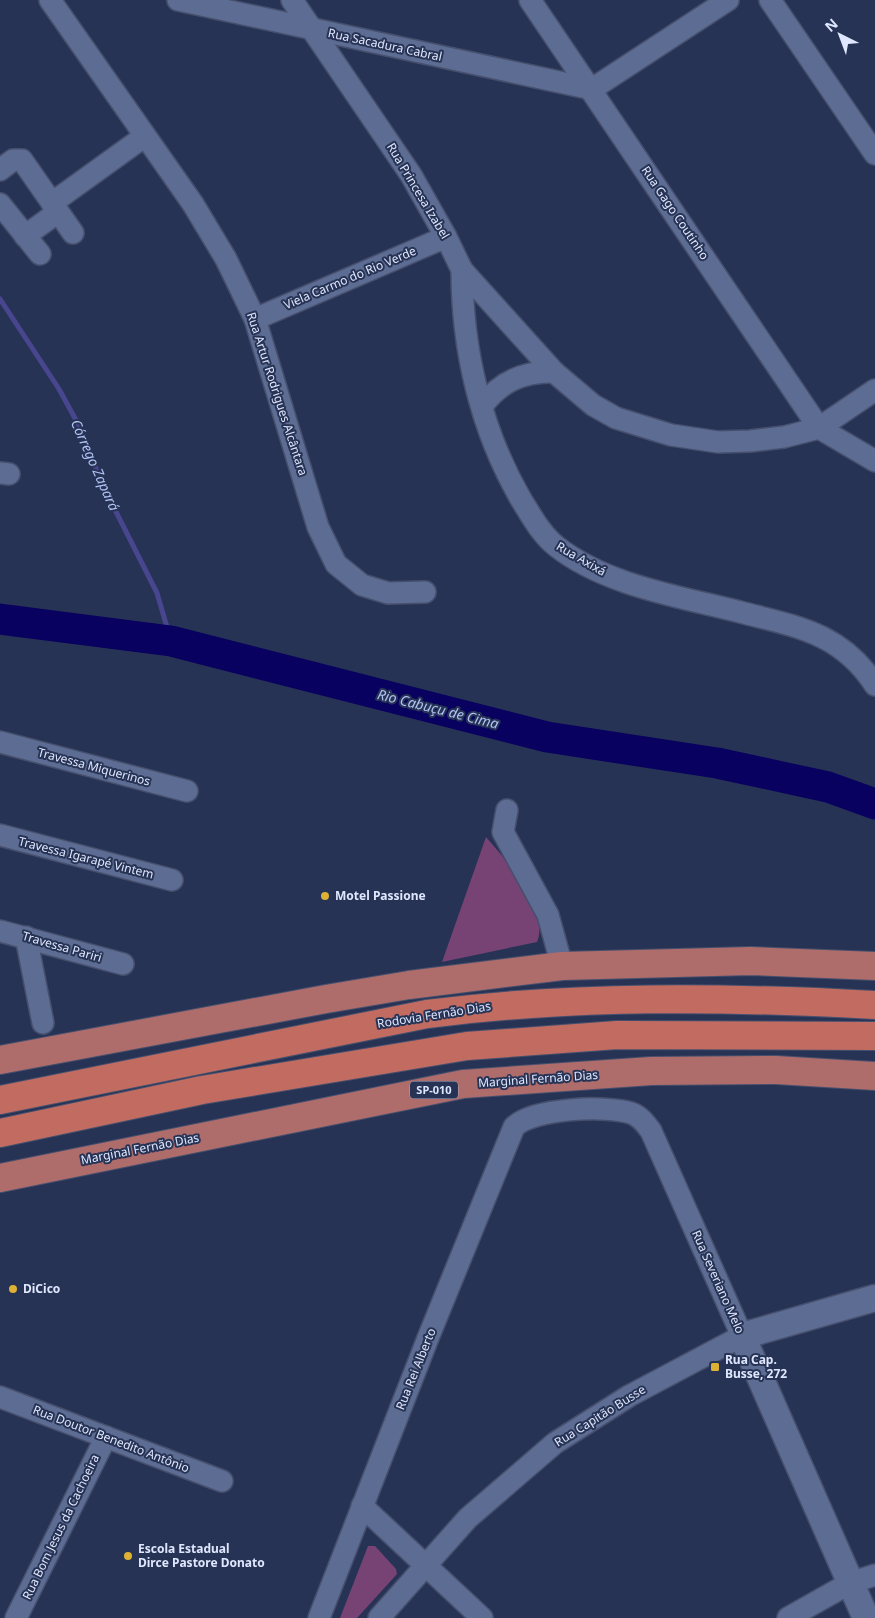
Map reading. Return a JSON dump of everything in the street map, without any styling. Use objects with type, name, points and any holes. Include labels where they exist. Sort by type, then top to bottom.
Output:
[{"type":"highway","points":[[0,1060],[409,985],[562,966],[751,961],[875,966]]},
{"type":"highway","name":"Rodovia Fernão Dias","points":[[0,1100],[427,1014],[493,1006],[744,998],[875,1004]]},
{"type":"highway","points":[[0,1133],[202,1090],[467,1046],[616,1035],[875,1036]]},
{"type":"highway","name":"Marginal Fernão Dias","points":[[0,1178],[463,1084],[651,1070],[776,1070],[875,1076]]},
{"type":"street","name":"Rua Artur Rodrigues Alcântara","points":[[50,0],[193,204],[226,259],[254,319],[318,527],[336,564],[362,585],[388,593],[425,592]]},
{"type":"street","name":"Rua Sacadura Cabral","points":[[178,0],[592,90]]},
{"type":"street","name":"Rua Princesa Izabel","points":[[292,0],[410,174],[446,237],[462,270],[554,372],[593,405],[616,418],[670,435],[718,442],[750,441],[784,437],[818,428],[875,390]]},
{"type":"street","name":"Rua Gago Coutinho","points":[[530,0],[818,428]]},
{"type":"street","points":[[592,90],[728,0]]},
{"type":"street","points":[[770,0],[875,154]]},
{"type":"street","points":[[26,236],[55,208],[145,136]]},
{"type":"street","points":[[0,170],[13,160],[22,160],[73,233]]},
{"type":"street","points":[[0,204],[40,254]]},
{"type":"street","name":"Viela Carmo do Rio Verde","points":[[254,319],[446,237]]},
{"type":"street","name":"Rua Axixá","points":[[462,270],[462,303],[470,360],[496,451],[537,526],[556,546],[577,559],[627,582],[807,629],[839,646],[864,669],[875,685]]},
{"type":"street","points":[[482,406],[506,382],[523,374],[554,372]]},
{"type":"street","points":[[818,428],[875,461]]},
{"type":"street","name":"Travessa Miquerinos","points":[[0,742],[187,792]]},
{"type":"street","points":[[507,810],[502,832],[548,915],[562,966]]},
{"type":"street","name":"Travessa Igarapé Vintem","points":[[0,835],[172,880]]},
{"type":"street","name":"Travessa Pariri","points":[[0,930],[123,964]]},
{"type":"street","points":[[26,937],[43,1023]]},
{"type":"street","name":"Rua Severiano Melo","points":[[519,1122],[543,1114],[590,1110],[619,1111],[632,1114],[644,1120],[651,1131],[866,1618]]},
{"type":"street","name":"Rua Rei Alberto","points":[[319,1618],[510,1135],[519,1122]]},
{"type":"street","name":"Rua Capitão Busse","points":[[379,1618],[468,1518],[556,1443],[629,1396],[742,1336],[875,1298]]},
{"type":"street","name":"Rua Doutor Benedito Antônio","points":[[0,1397],[222,1481]]},
{"type":"street","name":"Rua Bom Jesus da Cachoeira","points":[[16,1618],[106,1437]]},
{"type":"street","points":[[362,1506],[482,1618]]},
{"type":"street","points":[[788,1618],[850,1583],[875,1575]]},
{"type":"shaded area","points":[[486,837],[514,872],[532,901],[539,930],[537,942],[442,962]]},
{"type":"shaded area","points":[[368,1546],[375,1546],[396,1569],[397,1574],[357,1618],[340,1618]]},
{"type":"waterway","name":"Córrego Zapará","points":[[0,299],[59,389],[83,433],[101,482],[157,593],[171,641]]},
{"type":"waterway","name":"Rio Cabuçu de Cima","points":[[0,619],[171,641],[547,737],[717,763],[828,787],[875,804]]},
{"type":"place","name":"Motel Passione","points":[[325,896]]},
{"type":"place","name":"DiCico","points":[[13,1289]]},
{"type":"place","name":"Rua Cap. Busse, 272","points":[[715,1367]]},
{"type":"place","name":"Escola Estadual Dirce Pastore Donato","points":[[128,1556]]}]
